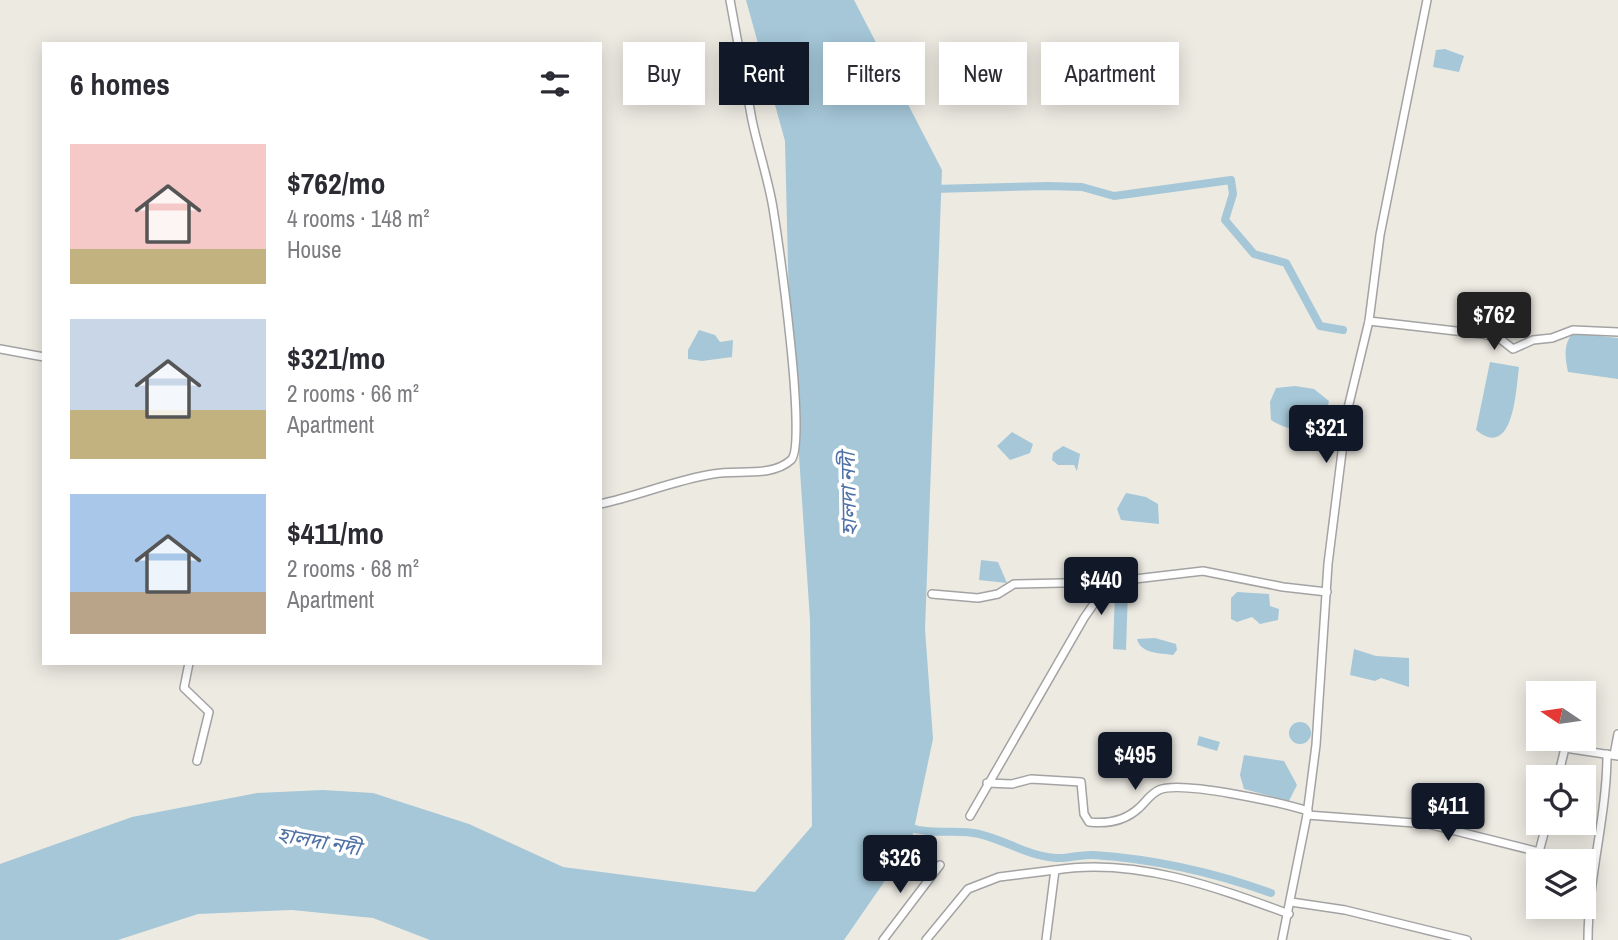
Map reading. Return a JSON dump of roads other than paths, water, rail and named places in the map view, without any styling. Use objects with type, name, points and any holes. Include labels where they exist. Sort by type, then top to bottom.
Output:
[{"type":"street","points":[[602,503],[646,494],[714,473],[750,472],[775,467],[791,460],[794,455],[796,424],[788,307],[773,205],[752,120],[751,98],[730,0]]},
{"type":"street","points":[[1282,940],[1307,813],[1347,412],[1369,321],[1380,235],[1427,0]]},
{"type":"street","points":[[1369,321],[1482,334],[1499,338],[1513,349],[1533,340],[1552,338],[1573,330],[1618,332]]},
{"type":"street","points":[[0,349],[42,357]]},
{"type":"street","points":[[932,594],[978,598],[999,594],[1014,584],[1109,582],[1202,571],[1283,587],[1327,592]]},
{"type":"street","points":[[970,816],[1084,618],[1109,582]]},
{"type":"street","points":[[189,665],[184,688],[209,712],[197,761]]},
{"type":"street","points":[[1588,940],[1588,912],[1618,734]]},
{"type":"street","points":[[1561,765],[1565,748],[1613,755]]},
{"type":"street","points":[[987,783],[1012,785],[1031,779],[1080,782],[1084,814],[1089,822],[1106,824],[1138,810],[1160,790],[1177,787],[1243,797],[1307,813],[1428,824],[1539,852],[1544,835]]},
{"type":"street","points":[[883,940],[940,866]]},
{"type":"street","points":[[926,940],[968,889],[999,877],[1080,866],[1153,872],[1232,893],[1289,914]]},
{"type":"street","points":[[1046,940],[1055,870]]},
{"type":"street","points":[[1291,902],[1345,911],[1467,940]]},
{"type":"water","name":"হালদা নদী","points":[[746,0],[854,0],[876,42],[823,42],[823,105],[908,105],[942,170],[925,629],[933,739],[911,843],[844,940],[430,940],[373,918],[292,910],[198,914],[118,940],[0,940],[0,864],[132,817],[257,793],[323,790],[373,793],[469,824],[563,867],[755,892],[812,826],[810,620],[789,306],[785,141],[775,105],[809,105],[809,42],[758,42]]},
{"type":"water","points":[[1445,49],[1464,56],[1459,72],[1433,67],[1436,50]]},
{"type":"water","points":[[699,330],[715,335],[720,342],[733,340],[732,357],[702,361],[688,359],[688,350]]},
{"type":"water","points":[[1573,333],[1618,338],[1618,379],[1568,372],[1566,346]]},
{"type":"water","points":[[1490,362],[1519,367],[1511,418],[1506,429],[1498,436],[1489,437],[1476,430]]},
{"type":"water","points":[[1295,386],[1314,389],[1329,401],[1326,412],[1315,425],[1290,428],[1271,420],[1270,402],[1276,388]]},
{"type":"water","points":[[1012,432],[1033,444],[1030,453],[1010,460],[997,446]]},
{"type":"water","points":[[1063,446],[1080,454],[1077,471],[1074,465],[1058,465],[1052,460],[1053,453]]},
{"type":"water","points":[[1126,493],[1146,497],[1158,504],[1159,524],[1121,520],[1117,509]]},
{"type":"water","points":[[981,560],[998,562],[1007,583],[979,580]]},
{"type":"water","points":[[1115,590],[1128,591],[1126,650],[1113,649]]},
{"type":"water","points":[[1237,592],[1269,594],[1270,606],[1279,609],[1278,620],[1260,624],[1252,617],[1237,622],[1231,619],[1231,598]]},
{"type":"water","points":[[1155,638],[1176,644],[1177,650],[1173,655],[1152,652],[1142,648],[1137,639]]},
{"type":"water","points":[[1354,649],[1376,656],[1409,658],[1409,687],[1381,678],[1375,681],[1350,675]]},
{"type":"water","points":[[1300,722],[1308,725],[1311,733],[1308,741],[1300,744],[1292,741],[1289,733],[1292,725]]},
{"type":"water","points":[[1199,736],[1220,742],[1217,751],[1197,745]]},
{"type":"water","points":[[1244,755],[1284,761],[1297,785],[1289,801],[1244,789],[1240,775]]},
{"type":"waterway","points":[[933,189],[1082,187],[1114,196],[1231,180],[1233,194],[1225,220],[1254,254],[1286,263],[1320,326],[1343,330]]},
{"type":"waterway","points":[[905,826],[934,832],[979,834],[1046,857],[1093,855],[1161,863],[1206,873],[1271,893]]}]
